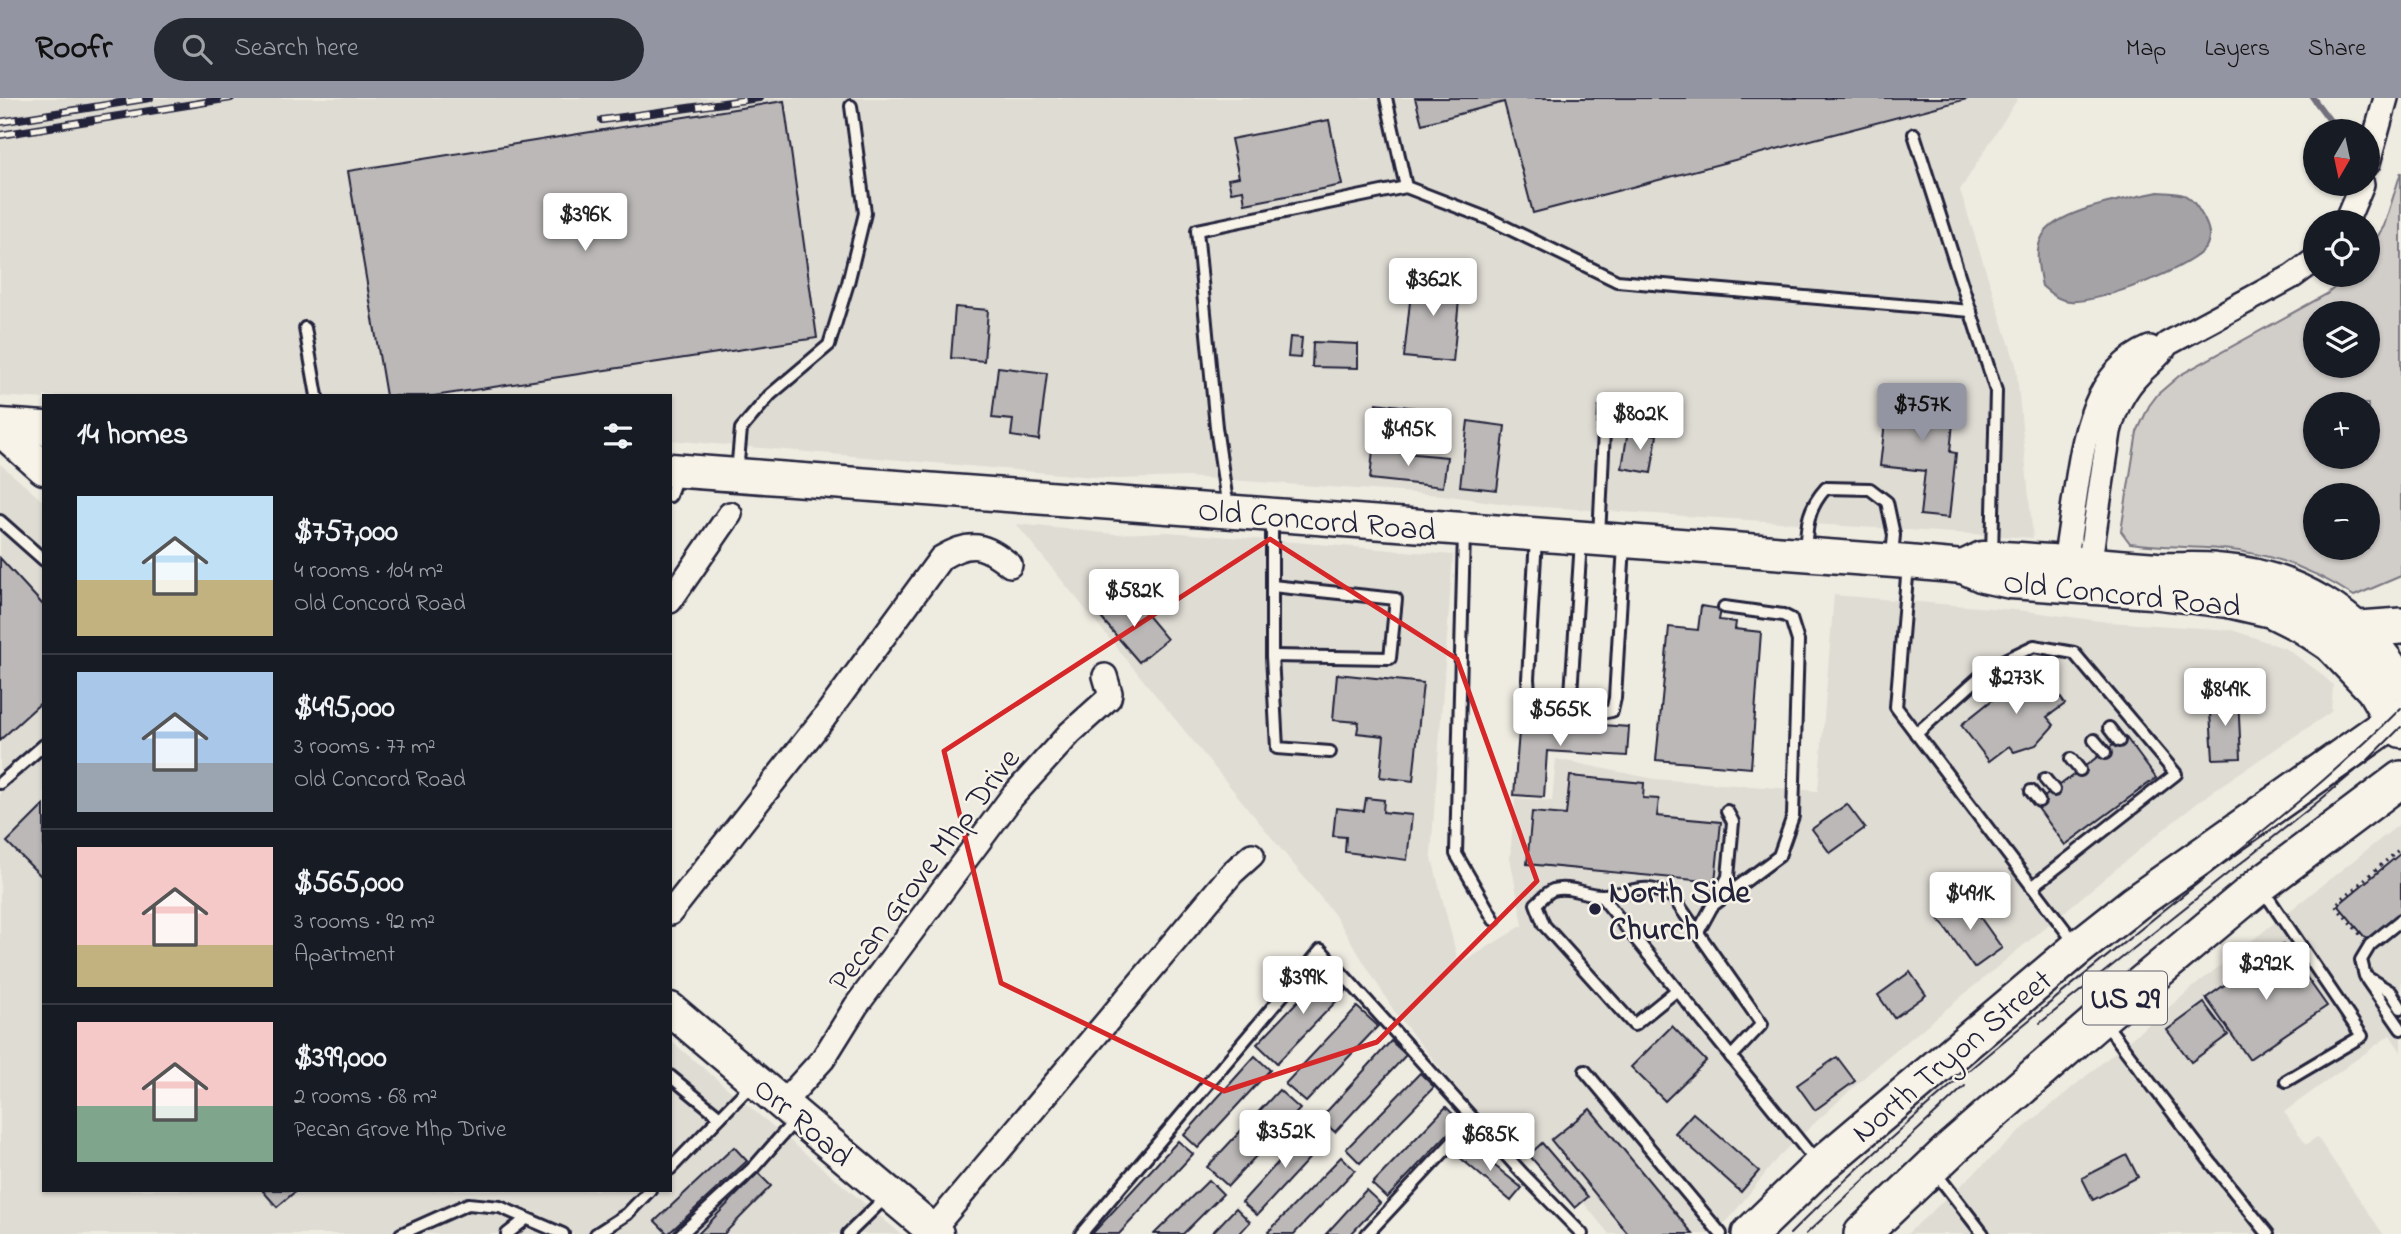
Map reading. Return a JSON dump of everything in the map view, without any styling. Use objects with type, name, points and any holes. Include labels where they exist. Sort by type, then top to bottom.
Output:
[{"type":"main road","points":[[2360,629],[2401,626]]},
{"type":"main road","name":"North Tryon Street","points":[[1750,1234],[1820,1166],[2078,948],[2135,903],[2398,722]]},
{"type":"main road","name":"US 29","points":[[1867,1232],[1931,1167],[2101,1018],[2260,885],[2401,779]]},
{"type":"street","points":[[2380,120],[2386,98]]},
{"type":"street","points":[[2076,575],[2113,417],[2130,385],[2167,344],[2303,269]]},
{"type":"street","points":[[0,427],[42,428]]},
{"type":"street","points":[[0,427],[42,466]]},
{"type":"street","name":"Old Concord Road","points":[[673,479],[736,474],[1804,555],[1900,561],[1978,562],[1997,580],[2162,569],[2217,570],[2281,583],[2310,596],[2360,629],[2379,650],[2401,683]]},
{"type":"street","points":[[672,598],[730,514]]},
{"type":"street","points":[[672,910],[824,719],[941,558],[967,547],[979,547],[990,549],[1010,565]]},
{"type":"street","name":"Old Concord Road","points":[[2076,575],[2151,592],[2228,601],[2271,611],[2303,627],[2330,645],[2373,690],[2398,722]]},
{"type":"street","name":"Pecan Grove Mhp Drive","points":[[790,1111],[856,1006],[1012,797],[1070,733],[1109,698],[1105,676]]},
{"type":"street","points":[[935,1232],[1232,873],[1252,855]]},
{"type":"street","name":"Orr Road","points":[[672,1011],[935,1232]]},
{"type":"lane","points":[[1386,98],[1406,187]]},
{"type":"lane","points":[[736,474],[741,429],[770,395],[822,353],[829,345],[837,320],[865,213],[851,106]]},
{"type":"lane","points":[[1914,134],[1996,391],[1978,562]]},
{"type":"lane","points":[[1228,511],[1216,427],[1197,230],[1406,187],[1489,219],[1617,281],[1971,311]]},
{"type":"lane","points":[[305,328],[317,394]]},
{"type":"lane","points":[[1537,536],[1529,692],[1542,706],[1601,713],[1612,711],[1615,698],[1602,540],[1605,410],[1649,415]]},
{"type":"lane","points":[[1804,555],[1813,503],[1826,488],[1870,489],[1887,502],[1900,561],[1896,707],[2078,948]]},
{"type":"lane","points":[[1272,514],[1272,656],[1276,748],[1330,752]]},
{"type":"lane","points":[[0,521],[42,558]]},
{"type":"lane","points":[[1464,530],[1456,854],[1493,920]]},
{"type":"lane","points":[[1570,709],[1602,540]]},
{"type":"lane","points":[[1272,586],[1396,599],[1390,658],[1272,656]]},
{"type":"lane","points":[[1712,906],[1779,856],[1793,816],[1798,640],[1791,619],[1783,615],[1724,607]]},
{"type":"lane","points":[[1916,734],[1992,666],[2034,646],[2074,653],[2176,774],[2136,798],[2075,846],[2032,887]]},
{"type":"lane","points":[[2109,728],[2119,741]]},
{"type":"lane","points":[[2094,740],[2105,753]]},
{"type":"lane","points":[[0,782],[42,747]]},
{"type":"lane","points":[[2071,759],[2080,771]]},
{"type":"lane","points":[[2045,779],[2054,790]]},
{"type":"lane","points":[[2031,791],[2039,801]]},
{"type":"lane","points":[[1698,932],[1728,877],[1733,822],[1727,811]]},
{"type":"lane","points":[[2260,885],[2362,1036],[2286,1081]]},
{"type":"lane","points":[[1677,990],[1634,1026],[1544,925],[1536,904],[1552,890],[1577,890],[1601,896],[1641,888],[1656,889],[1673,897],[1762,1024],[1731,1056]]},
{"type":"lane","points":[[1601,896],[1820,1166]]},
{"type":"lane","points":[[2401,920],[2370,945],[2361,960],[2365,976],[2401,1030]]},
{"type":"lane","points":[[1081,1234],[1321,950],[1581,1234]]},
{"type":"lane","points":[[2365,976],[2391,992],[2401,1008]]},
{"type":"lane","points":[[2101,1018],[2267,1234]]},
{"type":"lane","points":[[1585,1072],[1721,1234]]},
{"type":"lane","points":[[672,1078],[720,1117]]},
{"type":"lane","points":[[672,1167],[755,1080]]},
{"type":"lane","points":[[681,1234],[754,1167],[790,1111]]},
{"type":"lane","points":[[1367,1234],[1474,1119]]},
{"type":"lane","points":[[1931,1167],[1983,1234]]},
{"type":"lane","points":[[596,1234],[627,1214],[648,1192]]},
{"type":"lane","points":[[848,1234],[889,1194]]},
{"type":"lane","points":[[401,1234],[468,1205],[500,1207],[557,1234],[563,1234]]},
{"type":"lane","points":[[507,1234],[526,1219]]},
{"type":"path","points":[[2366,941],[2335,905],[2401,848]]},
{"type":"highlighted area","points":[[1270,539],[1457,659],[1537,881],[1377,1042],[1224,1091],[1001,983],[944,751]]},
{"type":"shaded area","points":[[0,98],[2018,98],[1960,190],[2016,365],[2033,538],[1513,505],[1443,495],[1188,477],[1117,479],[672,440],[672,394],[42,394],[42,399],[0,396]]},
{"type":"shaded area","points":[[2401,172],[2401,576],[2354,596],[2299,567],[2270,557],[2225,549],[2130,543],[2121,531],[2137,432],[2158,394],[2180,375],[2303,307],[2303,378],[2380,378],[2380,301],[2314,301],[2335,287],[2380,287],[2380,232]]},
{"type":"shaded area","points":[[2158,192],[2184,195],[2197,207],[2209,233],[2207,245],[2199,254],[2166,273],[2101,297],[2070,301],[2052,294],[2042,286],[2038,249],[2042,237],[2050,227],[2077,212]]},
{"type":"shaded area","points":[[0,464],[42,500],[42,1192],[672,1192],[672,1042],[901,1234],[0,1234]]},
{"type":"shaded area","points":[[1016,524],[1114,534],[1168,532],[1453,555],[1431,854],[1459,965],[1523,925],[1510,858],[1515,798],[1552,801],[1556,759],[1654,779],[1818,791],[1834,595],[2026,611],[2107,622],[2232,630],[2287,649],[2319,672],[2333,685],[2331,712],[2214,790],[1869,1073],[1779,1156],[1729,1219],[1713,1234],[1609,1234],[1539,1148],[1520,1166],[1396,1014],[1334,914]]},
{"type":"shaded area","points":[[2401,823],[2401,1052],[2390,1035],[2284,1112],[2306,1145],[2317,1137],[2383,1234],[1907,1234],[2026,1126],[2197,984]]},
{"type":"building","points":[[1415,98],[1967,99],[1533,213],[1504,102],[1422,124]]},
{"type":"building","points":[[784,101],[817,338],[447,394],[386,394],[348,171]]},
{"type":"building","points":[[1329,120],[1342,185],[1245,204],[1243,190],[1231,192],[1228,179],[1239,177],[1231,139]]},
{"type":"building","points":[[1413,274],[1461,279],[1453,362],[1404,357]]},
{"type":"building","points":[[955,307],[988,310],[984,361],[951,358]]},
{"type":"building","points":[[1290,337],[1302,338],[1300,358],[1288,357]]},
{"type":"building","points":[[1313,342],[1358,344],[1358,368],[1312,367]]},
{"type":"building","points":[[998,367],[1047,373],[1039,440],[1011,436],[1013,420],[992,418]]},
{"type":"building","points":[[1889,387],[1956,394],[1950,452],[1956,453],[1949,518],[1920,515],[1925,471],[1880,466]]},
{"type":"building","points":[[1376,403],[1450,412],[1447,441],[1373,433]]},
{"type":"building","points":[[1468,421],[1505,426],[1497,490],[1460,486]]},
{"type":"building","points":[[1628,430],[1657,435],[1651,473],[1622,468]]},
{"type":"building","points":[[1373,450],[1447,457],[1443,487],[1370,479]]},
{"type":"building","points":[[0,558],[42,604],[42,702],[0,740]]},
{"type":"building","points":[[1130,595],[1167,639],[1139,662],[1102,619]]},
{"type":"building","points":[[1701,606],[1721,609],[1719,620],[1736,622],[1735,629],[1761,632],[1751,768],[1656,760],[1669,627],[1698,630]]},
{"type":"building","points":[[2037,664],[2065,704],[2047,717],[2054,725],[2036,745],[2014,752],[2009,746],[1989,761],[1961,725]]},
{"type":"building","points":[[1337,674],[1423,683],[1413,781],[1380,777],[1384,736],[1357,733],[1359,722],[1333,720]]},
{"type":"building","points":[[2238,697],[2241,758],[2213,759],[2209,698]]},
{"type":"building","points":[[1520,719],[1629,727],[1627,756],[1547,751],[1544,797],[1514,795]]},
{"type":"building","points":[[2125,736],[2156,778],[2065,845],[2035,804]]},
{"type":"building","points":[[1570,776],[1644,783],[1643,798],[1659,799],[1657,816],[1721,822],[1715,882],[1527,864],[1532,812],[1566,815]]},
{"type":"building","points":[[1366,798],[1384,800],[1383,812],[1412,815],[1407,860],[1345,852],[1346,837],[1333,836],[1336,808],[1364,811]]},
{"type":"building","points":[[1847,804],[1865,828],[1830,853],[1812,829]]},
{"type":"building","points":[[42,807],[42,877],[7,842]]},
{"type":"building","points":[[2401,853],[2401,912],[2367,940],[2338,905]]},
{"type":"building","points":[[1965,896],[2002,948],[1974,968],[1937,916]]},
{"type":"building","points":[[2283,944],[2327,1006],[2249,1059],[2206,998]]},
{"type":"building","points":[[1328,969],[1349,988],[1277,1063],[1257,1044]]},
{"type":"building","points":[[1910,972],[1926,995],[1894,1018],[1878,995]]},
{"type":"building","points":[[2204,1003],[2228,1035],[2191,1062],[2167,1030]]},
{"type":"building","points":[[1357,1007],[1378,1026],[1306,1102],[1285,1084]]},
{"type":"building","points":[[1672,1026],[1706,1061],[1665,1101],[1631,1067]]},
{"type":"building","points":[[1391,1041],[1406,1055],[1335,1132],[1320,1119]]},
{"type":"building","points":[[1255,1056],[1270,1070],[1198,1148],[1184,1135]]},
{"type":"building","points":[[1837,1057],[1855,1081],[1815,1110],[1797,1085]]},
{"type":"building","points":[[1420,1073],[1434,1087],[1360,1163],[1346,1149]]},
{"type":"building","points":[[1279,1090],[1300,1109],[1228,1186],[1207,1167]]},
{"type":"building","points":[[1446,1107],[1460,1121],[1387,1198],[1372,1184]]},
{"type":"building","points":[[1590,1109],[1693,1234],[1628,1234],[1551,1140]]},
{"type":"building","points":[[1693,1113],[1759,1171],[1741,1192],[1675,1133]]},
{"type":"building","points":[[1313,1124],[1328,1138],[1257,1215],[1242,1202]]},
{"type":"building","points":[[1178,1141],[1193,1154],[1119,1234],[1092,1234]]},
{"type":"building","points":[[1542,1143],[1588,1197],[1575,1208],[1529,1155]]},
{"type":"building","points":[[1468,1144],[1522,1188],[1511,1201],[1458,1156]]},
{"type":"building","points":[[734,1147],[747,1161],[668,1234],[655,1221]]},
{"type":"building","points":[[2127,1155],[2138,1177],[2093,1200],[2082,1178]]},
{"type":"building","points":[[1341,1157],[1355,1170],[1294,1234],[1270,1234],[1268,1232]]},
{"type":"building","points":[[758,1173],[771,1186],[724,1234],[698,1234]]},
{"type":"building","points":[[1209,1180],[1223,1194],[1183,1234],[1154,1234]]},
{"type":"building","points":[[1366,1190],[1380,1203],[1351,1234],[1326,1234]]},
{"type":"building","points":[[264,1192],[295,1192],[277,1207]]},
{"type":"building","points":[[1236,1208],[1250,1222],[1239,1234],[1211,1234]]},
{"type":"waterway","points":[[2313,98],[2329,119]]},
{"type":"tram line","points":[[1790,1234],[1925,1108],[2285,813],[2401,708]]},
{"type":"tram line","points":[[2040,1023],[2319,801],[2367,761],[2401,727]]},
{"type":"tram line","points":[[1806,1234],[1965,1086]]},
{"type":"railway","points":[[0,122],[150,98]]},
{"type":"railway","points":[[0,135],[231,98]]},
{"type":"railway","points":[[602,120],[759,98]]},
{"type":"place","name":"North Side Church","points":[[1595,909]]}]
